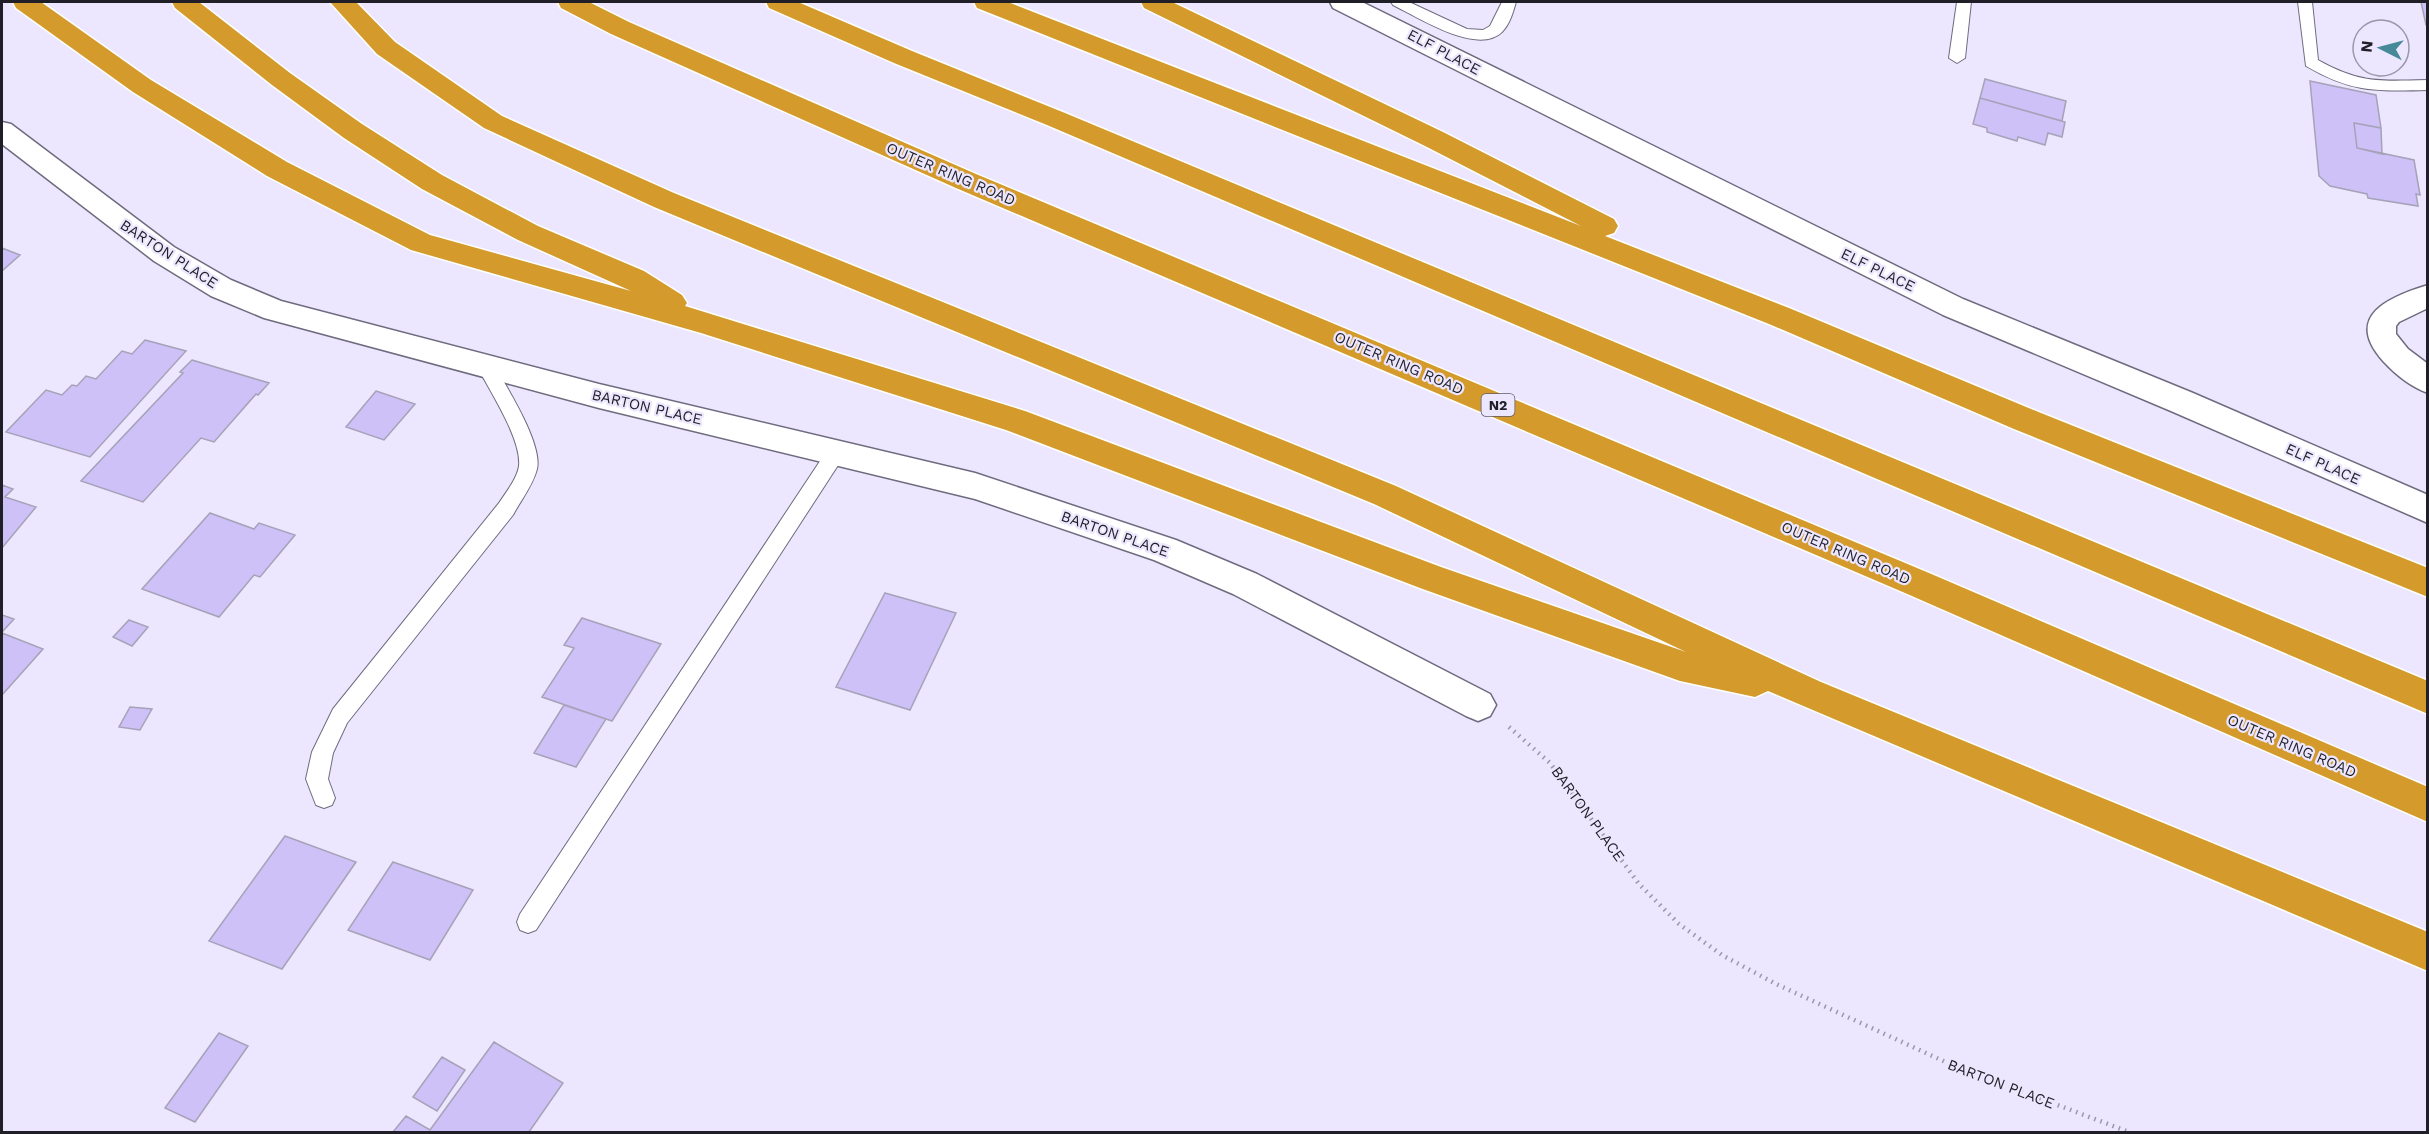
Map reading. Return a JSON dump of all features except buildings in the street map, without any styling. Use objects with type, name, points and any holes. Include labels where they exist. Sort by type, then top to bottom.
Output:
[{"type":"highway","points":[[25,2],[142,86],[267,163],[421,243],[701,322],[1014,420],[1432,578],[1680,666],[1809,693]]},
{"type":"highway","points":[[184,2],[281,80],[353,132],[432,182],[528,234],[634,279],[701,322]]},
{"type":"highway","points":[[342,2],[386,48],[493,122],[664,200],[1385,495],[1809,693],[2427,952]]},
{"type":"highway","name":"OUTER RING ROAD","points":[[570,2],[620,28],[966,181],[1841,551],[2427,805]]},
{"type":"highway","points":[[778,2],[903,57],[1122,147],[2427,698]]},
{"type":"highway","points":[[986,2],[1779,316],[2025,420],[2427,584]]},
{"type":"highway","points":[[1153,2],[1434,139],[1779,316]]},
{"type":"highway","points":[[1194,2],[1397,111],[1434,139]]},
{"type":"street","name":"ELF PLACE","points":[[1342,2],[1416,23],[1533,99],[1953,307],[2182,402],[2427,510]]},
{"type":"street","name":"BARTON PLACE","points":[[2,131],[164,254],[221,288],[274,310],[599,396],[837,451],[975,486],[1164,550],[1245,584],[1478,705]]},
{"type":"street","points":[[2427,296],[2393,309],[2385,315],[2380,328],[2385,346],[2397,360],[2427,381]]},
{"type":"lane","points":[[1398,2],[1416,23],[1464,33],[1487,35],[1502,24],[1509,2]]},
{"type":"lane","points":[[1957,58],[1964,2]]},
{"type":"lane","points":[[2305,2],[2311,62],[2337,77],[2372,86],[2427,85]]},
{"type":"lane","points":[[324,798],[317,779],[323,752],[340,716],[506,509],[528,467],[528,456],[521,435],[486,366]]},
{"type":"lane","points":[[528,922],[837,451]]},
{"type":"path","name":"BARTON PLACE","points":[[1478,705],[1509,727],[1550,763],[1639,884],[1679,924],[1722,955],[1776,984],[1952,1065],[2129,1132]]}]
